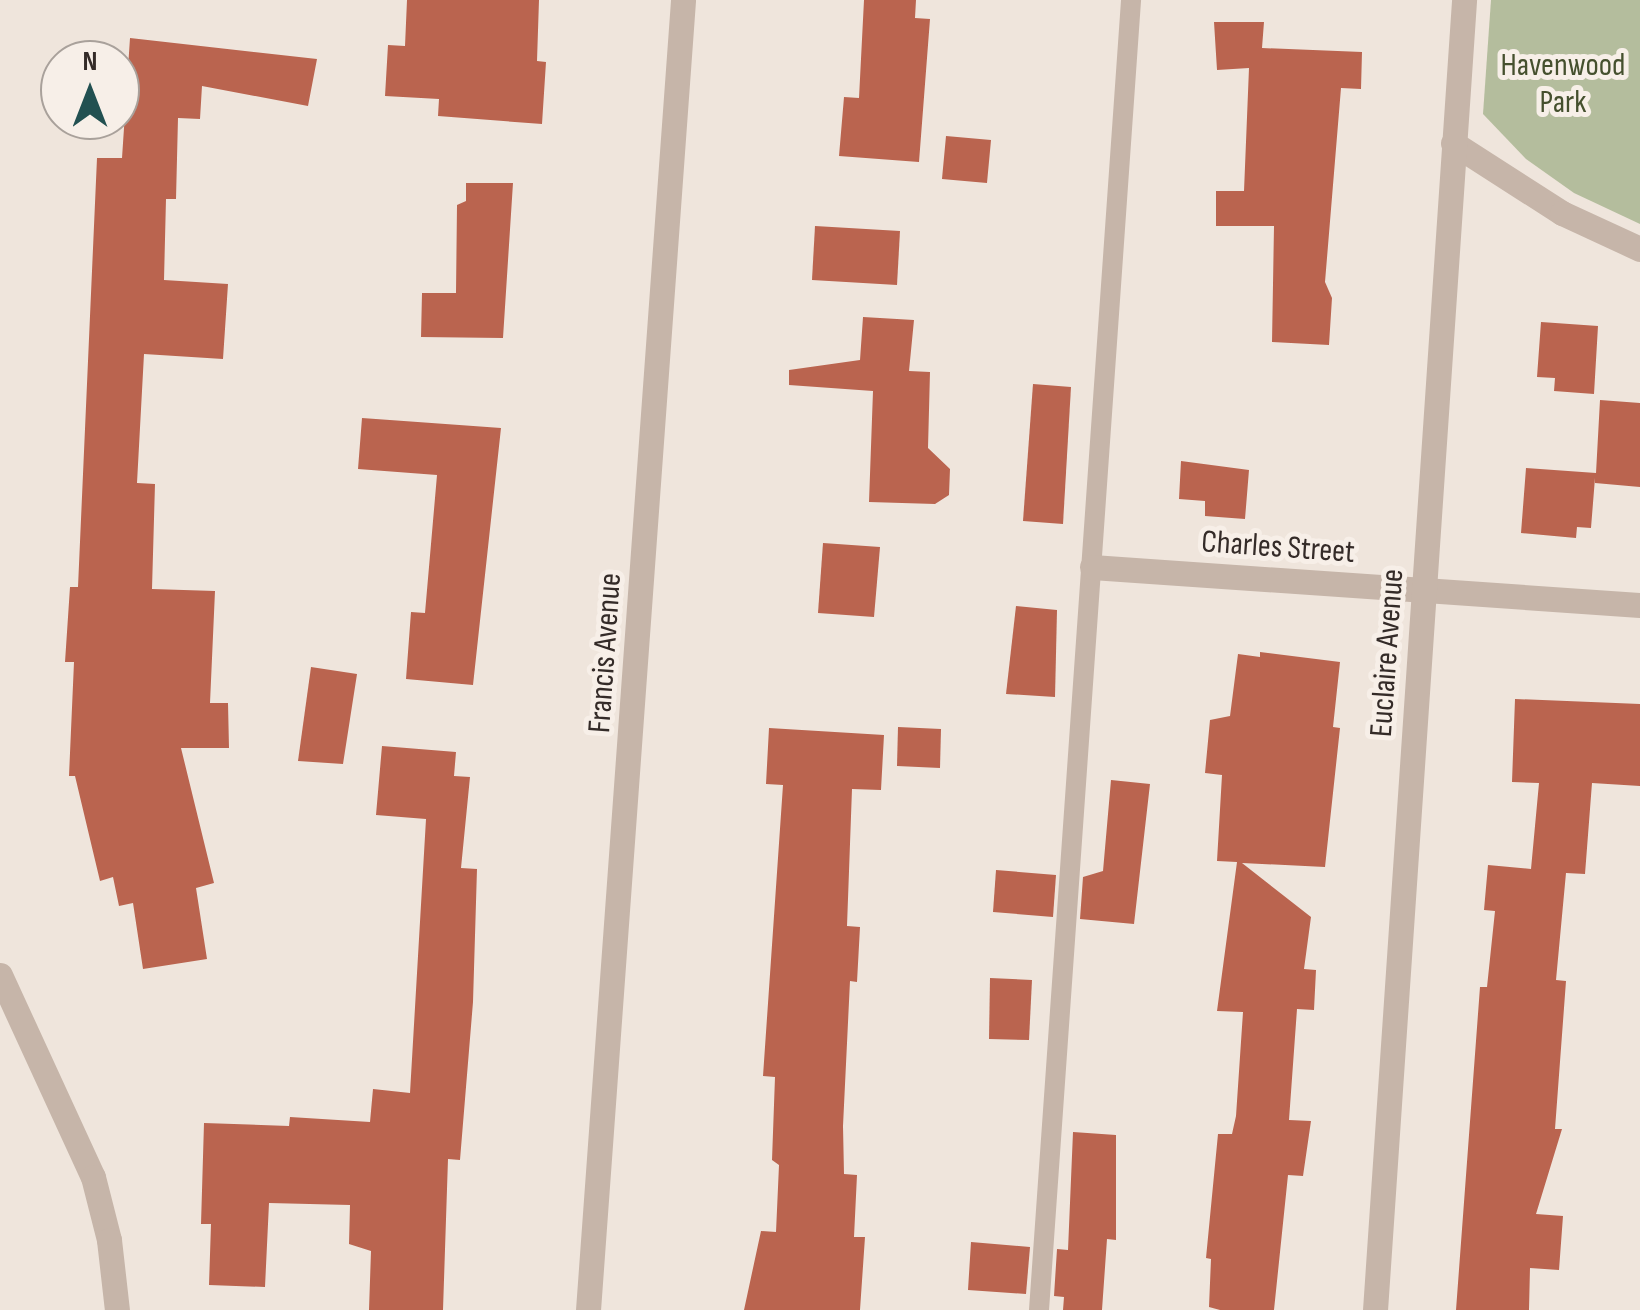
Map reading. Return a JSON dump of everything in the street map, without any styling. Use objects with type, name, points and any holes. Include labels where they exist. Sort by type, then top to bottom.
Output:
[{"type":"street","name":"Francis Avenue","points":[[588,1310],[683,0]]},
{"type":"street","name":"Euclaire Avenue","points":[[1375,1310],[1464,0]]},
{"type":"street","points":[[1452,142],[1562,213],[1640,249]]},
{"type":"street","name":"Charles Street","points":[[1092,567],[1640,605]]},
{"type":"street","points":[[0,975],[92,1177],[110,1240],[117,1310]]},
{"type":"lane","points":[[1039,1310],[1131,0]]},
{"type":"green space","name":"Havenwood Park","points":[[1491,0],[1640,0],[1640,224],[1574,193],[1526,159],[1483,114]]},
{"type":"building","points":[[407,0],[539,0],[537,61],[546,62],[542,124],[438,116],[439,99],[385,96],[388,45],[405,46]]},
{"type":"building","points":[[864,0],[916,0],[915,18],[930,19],[919,162],[839,156],[844,97],[859,98]]},
{"type":"building","points":[[1214,22],[1264,22],[1262,48],[1362,52],[1361,89],[1341,88],[1325,282],[1332,298],[1329,345],[1272,342],[1274,226],[1216,226],[1216,191],[1244,191],[1249,68],[1217,70]]},
{"type":"building","points":[[130,38],[317,59],[308,106],[202,86],[200,119],[178,118],[176,199],[166,199],[164,280],[228,284],[223,359],[144,354],[137,483],[155,484],[152,589],[215,591],[210,703],[228,703],[229,748],[181,748],[214,883],[196,888],[207,959],[143,969],[133,903],[119,906],[113,877],[100,881],[75,776],[69,776],[74,662],[65,662],[70,587],[78,587],[97,158],[122,158],[123,140],[140,140],[140,40]]},
{"type":"building","points":[[946,136],[991,140],[987,183],[942,179]]},
{"type":"building","points":[[466,183],[513,183],[503,338],[421,337],[422,293],[456,293],[457,205],[466,201]]},
{"type":"building","points":[[815,226],[900,231],[897,285],[812,280]]},
{"type":"building","points":[[863,317],[914,320],[909,371],[930,372],[928,448],[950,469],[949,495],[935,504],[869,502],[873,391],[789,385],[789,370],[860,360]]},
{"type":"building","points":[[1541,322],[1598,326],[1594,394],[1554,391],[1555,378],[1537,377]]},
{"type":"building","points":[[1033,384],[1071,387],[1063,524],[1023,521]]},
{"type":"building","points":[[1600,400],[1640,403],[1640,487],[1595,483],[1595,478],[1591,528],[1577,527],[1576,538],[1521,533],[1526,468],[1596,473]]},
{"type":"building","points":[[362,418],[501,428],[473,685],[406,679],[411,612],[425,613],[437,475],[358,469]]},
{"type":"building","points":[[1181,461],[1249,470],[1245,519],[1205,516],[1205,501],[1179,499]]},
{"type":"building","points":[[823,543],[880,547],[874,617],[818,613]]},
{"type":"building","points":[[1016,606],[1057,610],[1055,697],[1006,694]]},
{"type":"building","points":[[1260,652],[1340,662],[1333,727],[1340,728],[1325,867],[1242,863],[1311,917],[1304,969],[1316,970],[1314,1010],[1297,1009],[1289,1120],[1311,1121],[1303,1176],[1288,1175],[1274,1310],[1220,1310],[1209,1307],[1211,1259],[1206,1258],[1218,1134],[1232,1134],[1236,1116],[1243,1012],[1217,1011],[1237,862],[1217,861],[1222,775],[1205,773],[1210,720],[1230,716],[1238,654],[1260,657]]},
{"type":"building","points":[[311,667],[357,674],[343,764],[298,761]]},
{"type":"building","points":[[1515,699],[1640,704],[1640,786],[1592,783],[1585,874],[1566,873],[1556,980],[1566,981],[1555,1129],[1562,1129],[1536,1214],[1563,1216],[1559,1270],[1530,1268],[1529,1310],[1456,1310],[1480,987],[1487,987],[1495,911],[1484,910],[1488,865],[1531,869],[1539,783],[1512,782]]},
{"type":"building","points":[[898,727],[941,729],[940,768],[897,766]]},
{"type":"building","points":[[769,728],[884,735],[881,790],[852,789],[847,926],[860,927],[857,982],[850,981],[843,1126],[844,1174],[857,1175],[854,1237],[865,1237],[860,1310],[744,1310],[761,1231],[776,1232],[779,1165],[772,1160],[775,1077],[763,1076],[783,785],[766,784]]},
{"type":"building","points":[[382,746],[456,752],[454,776],[470,777],[461,868],[477,869],[473,1002],[460,1160],[448,1159],[443,1310],[369,1310],[371,1251],[349,1244],[350,1205],[269,1203],[265,1287],[209,1285],[211,1224],[201,1224],[204,1123],[289,1126],[290,1117],[370,1122],[373,1089],[410,1093],[426,819],[376,815]]},
{"type":"building","points":[[1111,780],[1150,784],[1134,924],[1080,919],[1083,877],[1103,871]]},
{"type":"building","points":[[996,870],[1056,875],[1053,917],[993,912]]},
{"type":"building","points":[[990,978],[1032,980],[1029,1040],[989,1039]]},
{"type":"building","points":[[1073,1132],[1116,1135],[1116,1240],[1107,1239],[1102,1310],[1063,1310],[1064,1297],[1054,1296],[1057,1249],[1068,1250]]},
{"type":"building","points":[[971,1242],[1030,1247],[1026,1294],[968,1290]]}]
